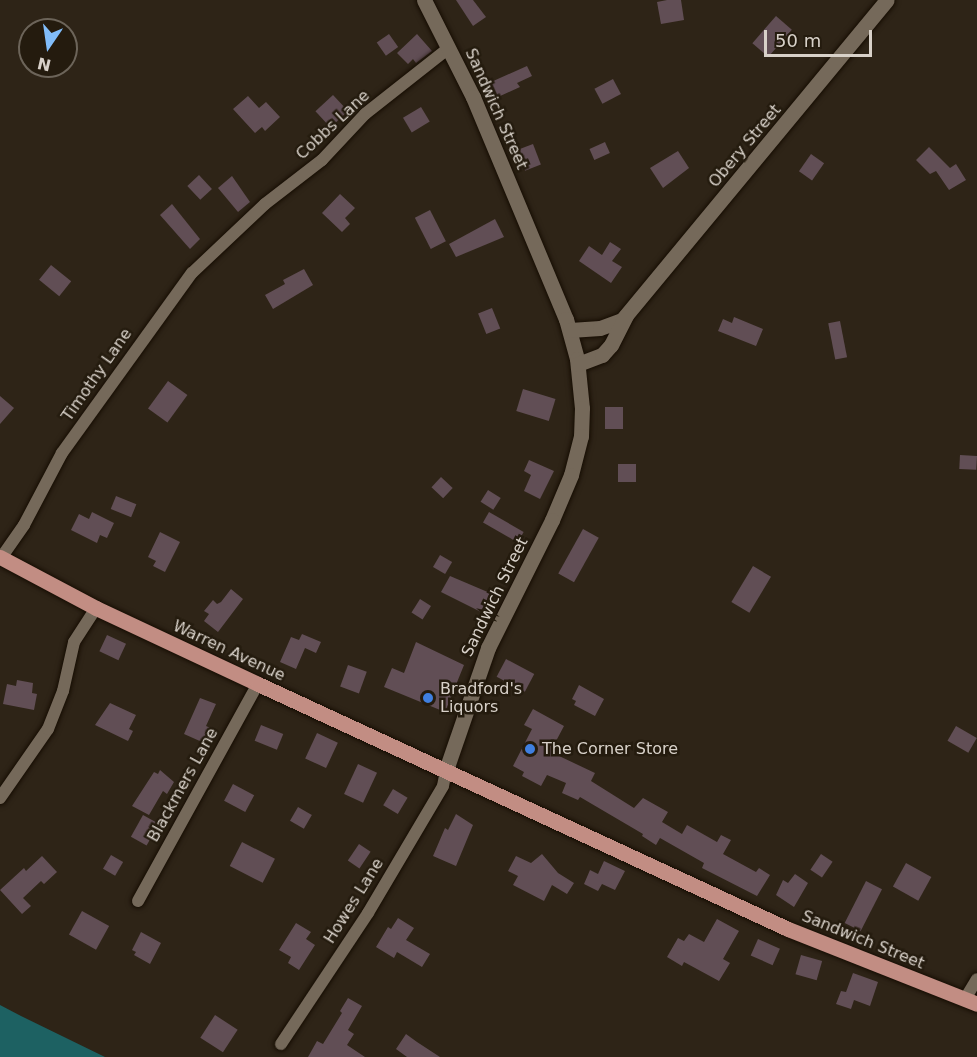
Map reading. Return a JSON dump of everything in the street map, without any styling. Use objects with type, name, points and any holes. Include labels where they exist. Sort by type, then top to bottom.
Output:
[{"type":"main road","name":"Sandwich Street","points":[[424,0],[485,126],[570,330],[578,363],[582,422],[573,469],[547,531],[488,648],[446,770],[788,929],[971,1002]]},
{"type":"main road","name":"Obery Street","points":[[570,330],[607,326],[622,320],[887,0]]},
{"type":"main road","name":"Obery Street","points":[[578,363],[602,355],[611,345],[628,313]]},
{"type":"main road","name":"Warren Avenue","points":[[1,558],[96,608],[446,770]]},
{"type":"street","name":"Cobbs Lane","points":[[240,226],[322,160],[365,114],[449,48]]},
{"type":"street","name":"Timothy Lane","points":[[1,558],[24,525],[62,453],[109,385],[186,281],[240,226]]},
{"type":"street","points":[[0,798],[48,729],[63,691],[74,642],[96,608]]},
{"type":"street","name":"Blackmers Lane","points":[[138,901],[258,684]]},
{"type":"street","name":"Howes Lane","points":[[281,1044],[368,913],[443,786],[446,770]]},
{"type":"street","points":[[971,1002],[977,979]]},
{"type":"water","points":[[0,1005],[21,1016],[105,1057],[0,1057]]},
{"type":"building","points":[[456,0],[473,0],[486,17],[473,26]]},
{"type":"building","points":[[681,0],[684,20],[661,24],[657,2]]},
{"type":"building","points":[[776,16],[792,30],[768,57],[752,43]]},
{"type":"building","points":[[389,34],[398,47],[386,56],[377,43]]},
{"type":"building","points":[[417,34],[432,51],[416,63],[413,59],[408,64],[397,53]]},
{"type":"building","points":[[527,66],[532,76],[517,83],[520,87],[498,97],[491,82]]},
{"type":"building","points":[[613,79],[621,94],[602,104],[594,89]]},
{"type":"building","points":[[333,95],[348,111],[330,127],[315,111]]},
{"type":"building","points":[[248,96],[259,108],[266,102],[280,117],[265,131],[262,127],[255,133],[233,109]]},
{"type":"building","points":[[421,107],[430,122],[412,132],[403,118]]},
{"type":"building","points":[[605,142],[610,153],[594,160],[589,149]]},
{"type":"building","points":[[533,144],[541,165],[525,171],[517,150]]},
{"type":"building","points":[[929,147],[950,168],[956,164],[966,180],[949,190],[936,171],[930,174],[916,160]]},
{"type":"building","points":[[678,151],[689,168],[663,188],[650,168]]},
{"type":"building","points":[[811,154],[824,163],[812,180],[799,171]]},
{"type":"building","points":[[199,175],[212,189],[200,200],[187,186]]},
{"type":"building","points":[[232,176],[250,202],[238,212],[218,188]]},
{"type":"building","points":[[340,194],[355,208],[345,218],[350,224],[342,232],[322,213]]},
{"type":"building","points":[[172,204],[200,239],[190,249],[160,215]]},
{"type":"building","points":[[430,210],[446,241],[431,249],[415,218]]},
{"type":"building","points":[[495,219],[504,237],[456,257],[449,244]]},
{"type":"building","points":[[610,242],[621,249],[612,261],[622,267],[611,283],[579,261],[589,246],[602,255]]},
{"type":"building","points":[[51,265],[71,281],[59,296],[39,280]]},
{"type":"building","points":[[304,269],[313,285],[273,309],[265,295],[285,284],[283,280]]},
{"type":"building","points":[[492,308],[500,328],[486,334],[478,314]]},
{"type":"building","points":[[734,317],[763,329],[756,346],[718,331],[723,319],[732,323]]},
{"type":"building","points":[[840,321],[847,357],[835,360],[828,323]]},
{"type":"building","points":[[168,381],[187,395],[167,423],[148,409]]},
{"type":"building","points":[[523,389],[556,399],[549,421],[516,411]]},
{"type":"building","points":[[0,396],[14,408],[0,424]]},
{"type":"building","points":[[605,407],[623,407],[623,429],[605,429]]},
{"type":"building","points":[[960,455],[977,456],[976,470],[959,469]]},
{"type":"building","points":[[529,460],[554,471],[540,499],[524,491],[531,475],[524,471]]},
{"type":"building","points":[[618,464],[636,464],[636,482],[618,482]]},
{"type":"building","points":[[441,477],[453,488],[443,498],[431,487]]},
{"type":"building","points":[[488,490],[501,498],[493,510],[481,502]]},
{"type":"building","points":[[116,496],[136,504],[131,517],[111,509]]},
{"type":"building","points":[[92,512],[114,523],[107,538],[100,535],[97,543],[71,530],[79,514],[89,519]]},
{"type":"building","points":[[489,512],[524,532],[518,542],[483,522]]},
{"type":"building","points":[[583,529],[599,538],[574,582],[558,574]]},
{"type":"building","points":[[160,532],[180,542],[165,572],[153,566],[156,561],[148,557]]},
{"type":"building","points":[[440,555],[452,562],[445,574],[433,567]]},
{"type":"building","points":[[753,566],[771,577],[749,613],[731,602]]},
{"type":"building","points":[[450,576],[490,593],[481,612],[441,592]]},
{"type":"building","points":[[231,589],[243,599],[218,632],[204,621],[209,614],[204,611],[213,600],[217,604],[221,602]]},
{"type":"building","points":[[420,599],[431,606],[423,619],[412,613]]},
{"type":"building","points":[[302,634],[321,642],[316,653],[305,648],[296,669],[280,662],[291,637],[299,640]]},
{"type":"building","points":[[107,635],[126,644],[118,660],[99,651]]},
{"type":"building","points":[[416,642],[464,665],[445,712],[384,687],[392,668],[404,673]]},
{"type":"building","points":[[506,659],[534,674],[525,692],[497,677]]},
{"type":"building","points":[[348,665],[367,672],[359,693],[340,687]]},
{"type":"building","points":[[17,680],[33,683],[32,693],[37,694],[34,710],[3,704],[7,684],[16,686]]},
{"type":"building","points":[[579,685],[604,699],[595,716],[574,705],[576,701],[572,699]]},
{"type":"building","points":[[200,698],[216,704],[206,726],[217,731],[211,746],[184,734]]},
{"type":"building","points":[[110,703],[136,715],[129,729],[133,731],[128,741],[95,725]]},
{"type":"building","points":[[533,709],[564,726],[555,743],[562,747],[557,755],[595,773],[591,781],[634,808],[643,798],[668,812],[662,822],[682,834],[687,825],[717,842],[721,835],[731,840],[723,854],[756,872],[759,868],[770,875],[757,896],[702,868],[704,863],[660,838],[656,845],[642,836],[643,834],[580,797],[578,800],[562,793],[566,783],[547,775],[541,786],[522,776],[524,772],[513,766],[532,729],[524,725]]},
{"type":"building","points":[[261,725],[283,734],[277,750],[255,741]]},
{"type":"building","points":[[956,726],[977,738],[968,753],[948,741]]},
{"type":"building","points":[[317,733],[338,743],[326,768],[305,758]]},
{"type":"building","points":[[358,764],[377,773],[363,803],[344,794]]},
{"type":"building","points":[[160,770],[174,782],[167,794],[163,791],[149,815],[132,806],[154,772],[158,774]]},
{"type":"building","points":[[233,784],[254,795],[245,812],[224,801]]},
{"type":"building","points":[[393,789],[408,798],[398,814],[383,805]]},
{"type":"building","points":[[298,807],[312,815],[304,829],[290,821]]},
{"type":"building","points":[[456,814],[473,825],[456,866],[433,856],[445,828],[448,830]]},
{"type":"building","points":[[143,815],[159,824],[147,846],[131,837]]},
{"type":"building","points":[[242,842],[275,859],[263,883],[230,866]]},
{"type":"building","points":[[359,844],[371,852],[359,868],[348,861]]},
{"type":"building","points":[[542,854],[558,873],[574,883],[567,894],[552,885],[544,901],[513,885],[518,876],[508,871],[516,856],[531,863]]},
{"type":"building","points":[[821,854],[833,862],[822,878],[810,870]]},
{"type":"building","points":[[111,855],[123,862],[115,876],[103,869]]},
{"type":"building","points":[[42,856],[57,872],[44,884],[41,881],[23,898],[31,906],[22,914],[0,890],[24,868],[26,871]]},
{"type":"building","points":[[604,861],[625,871],[615,890],[602,884],[598,891],[584,884],[590,870],[598,874]]},
{"type":"building","points":[[906,863],[931,877],[918,901],[893,887]]},
{"type":"building","points":[[795,874],[808,883],[794,907],[776,895],[783,880],[788,883]]},
{"type":"building","points":[[866,881],[882,889],[861,931],[845,923]]},
{"type":"building","points":[[82,911],[109,926],[96,950],[69,935]]},
{"type":"building","points":[[398,918],[414,928],[406,940],[430,954],[422,967],[397,952],[394,958],[376,947],[388,927],[391,929]]},
{"type":"building","points":[[717,919],[739,931],[723,959],[730,963],[719,981],[684,962],[682,966],[667,957],[678,938],[684,941],[689,934],[704,942]]},
{"type":"building","points":[[296,923],[311,932],[306,939],[315,945],[299,970],[288,963],[291,957],[279,950]]},
{"type":"building","points":[[141,932],[161,943],[150,964],[134,955],[136,952],[132,950]]},
{"type":"building","points":[[758,939],[780,949],[773,965],[751,955]]},
{"type":"building","points":[[801,955],[822,961],[817,980],[795,974]]},
{"type":"building","points":[[853,973],[878,982],[870,1006],[854,1000],[851,1009],[836,1004],[841,991],[846,992]]},
{"type":"building","points":[[348,998],[362,1006],[348,1030],[354,1034],[347,1045],[365,1057],[308,1057],[317,1041],[323,1044],[342,1013],[340,1011]]},
{"type":"building","points":[[215,1015],[238,1030],[223,1052],[200,1038]]},
{"type":"building","points":[[406,1034],[440,1057],[407,1057],[396,1049]]},
{"type":"place","name":"Bradford's Liquors","points":[[428,698]]},
{"type":"place","name":"The Corner Store","points":[[530,749]]}]
